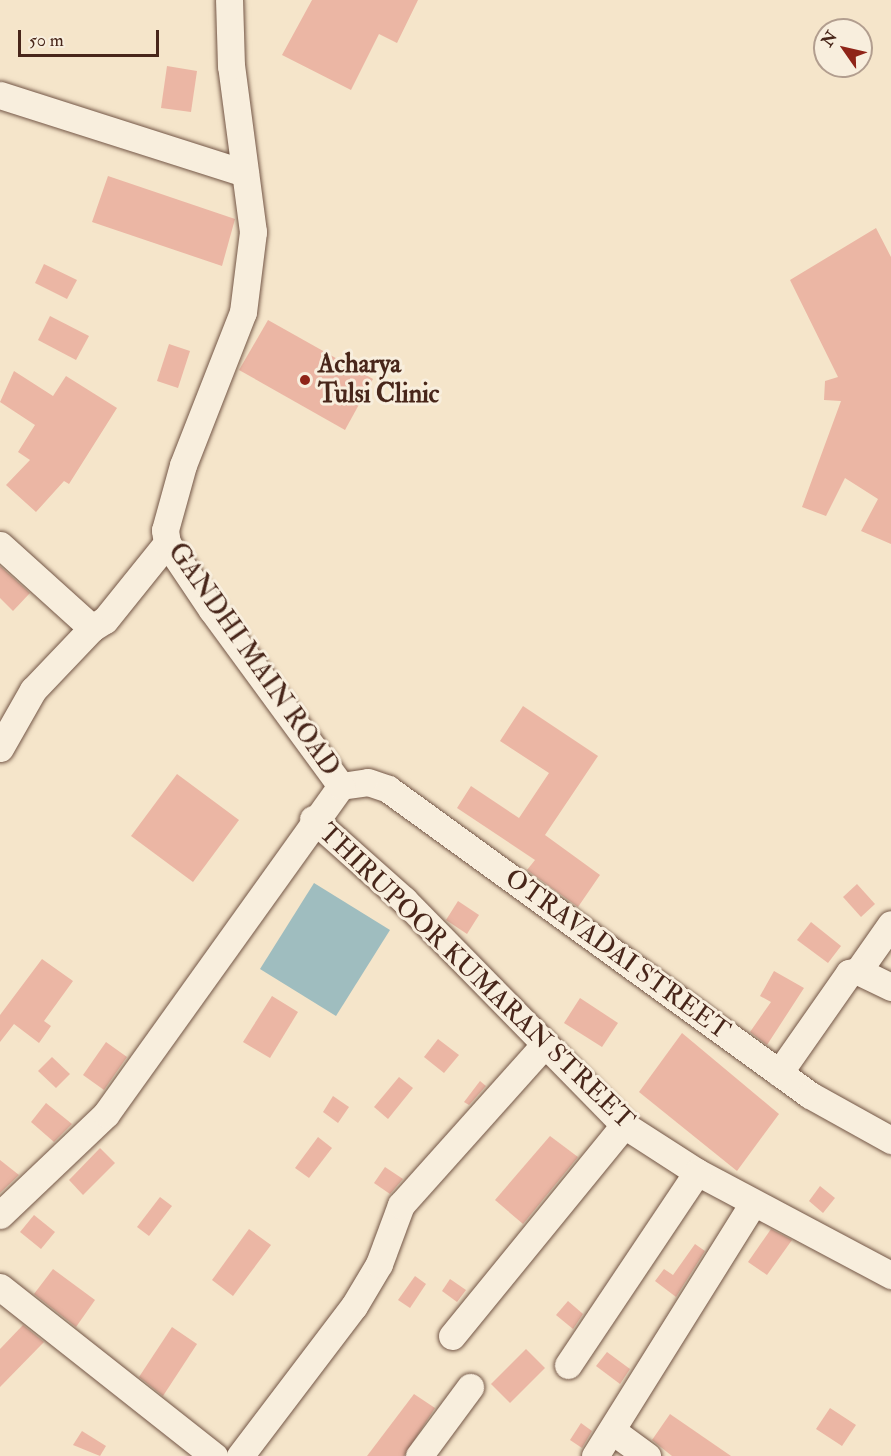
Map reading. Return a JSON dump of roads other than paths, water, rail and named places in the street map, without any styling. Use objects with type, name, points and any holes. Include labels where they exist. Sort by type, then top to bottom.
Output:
[{"type":"street","name":"GANDHI MAIN ROAD","points":[[0,1215],[106,1114],[313,819],[341,786],[167,543],[169,508],[183,465],[243,312],[253,232],[245,173],[229,0]]},
{"type":"street","points":[[0,95],[245,173]]},
{"type":"street","points":[[0,748],[33,690],[92,627],[105,620],[167,543]]},
{"type":"street","points":[[0,545],[92,627]]},
{"type":"street","name":"OTRAVADAI STREET","points":[[341,786],[368,782],[388,789],[779,1072],[891,1140]]},
{"type":"street","name":"THIRUPOOR KUMARAN STREET","points":[[313,819],[404,900],[624,1125],[697,1172],[891,1275]]},
{"type":"street","points":[[779,1072],[840,982],[858,971],[891,924]]},
{"type":"street","points":[[858,971],[891,987]]},
{"type":"street","points":[[240,1456],[354,1306],[379,1264],[401,1205],[544,1045]]},
{"type":"street","points":[[452,1336],[624,1125]]},
{"type":"street","points":[[568,1365],[697,1172]]},
{"type":"street","points":[[596,1456],[614,1432],[753,1203]]},
{"type":"street","points":[[0,1287],[214,1456]]},
{"type":"street","points":[[419,1456],[470,1387]]},
{"type":"street","points":[[614,1432],[647,1456]]},
{"type":"water","points":[[314,883],[390,930],[336,1016],[260,969]]},
{"type":"place","name":"Acharya Tulsi Clinic","points":[[305,380]]}]
